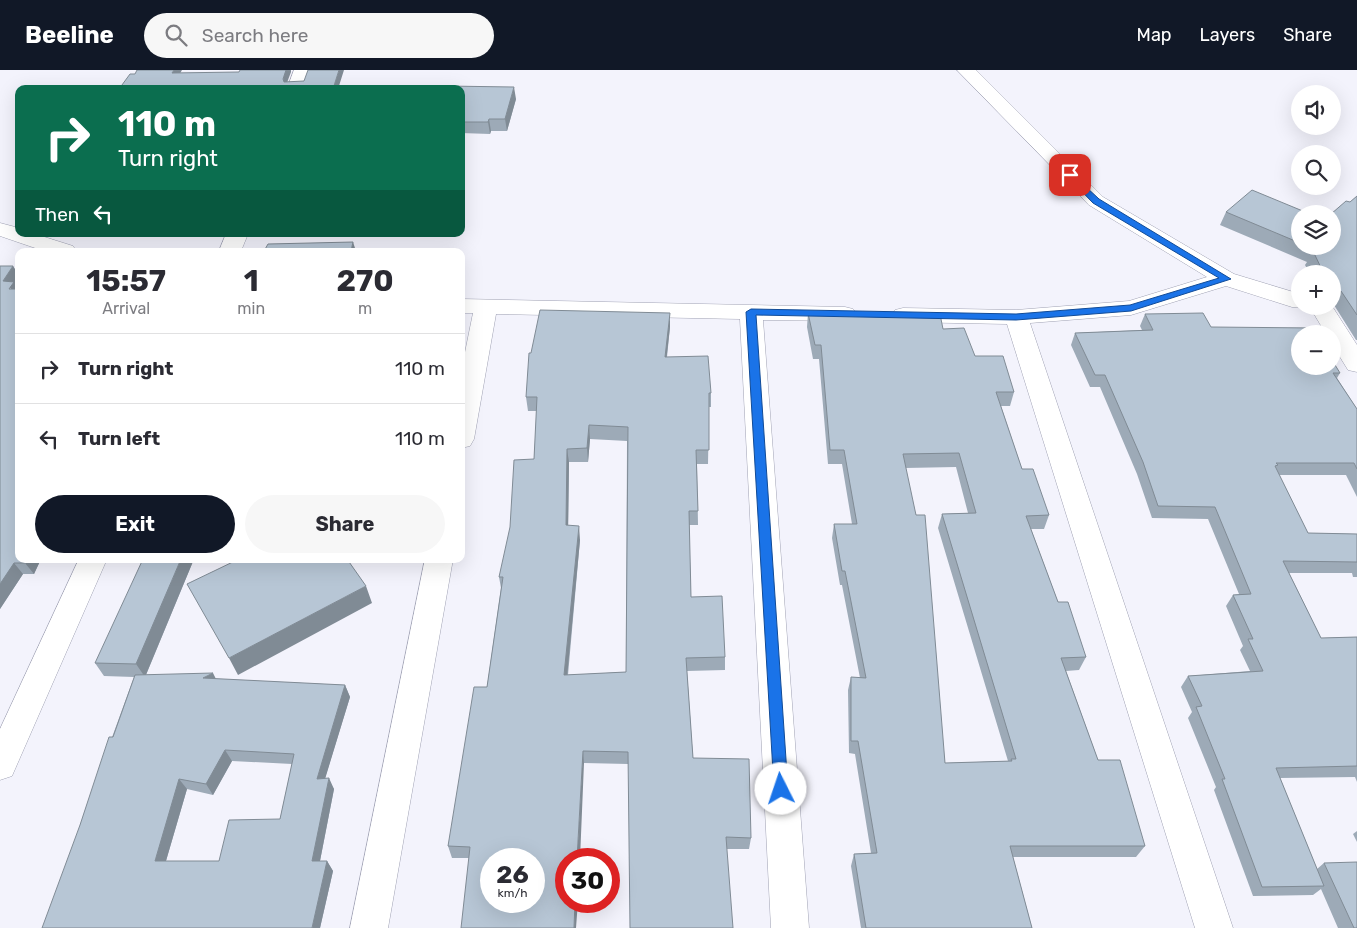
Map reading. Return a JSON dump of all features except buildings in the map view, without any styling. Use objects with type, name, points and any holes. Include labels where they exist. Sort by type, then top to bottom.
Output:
[{"type":"street","points":[[297,85],[303,70]]},
{"type":"street","points":[[966,70],[1096,201],[1226,279],[1291,299]]},
{"type":"street","points":[[0,229],[15,234]]},
{"type":"street","points":[[24,237],[56,248]]},
{"type":"street","points":[[465,306],[1016,317],[1131,308],[1226,279]]},
{"type":"street","points":[[465,417],[486,306]]},
{"type":"street","points":[[751,312],[790,928]]},
{"type":"street","points":[[1327,315],[1357,364]]},
{"type":"street","points":[[1016,317],[1214,928]]},
{"type":"street","points":[[0,764],[91,563]]},
{"type":"street","points":[[370,928],[438,563]]},
{"type":"route","points":[[781,789],[751,312],[1016,317],[1131,308],[1226,279],[1096,201],[1070,175]]}]
